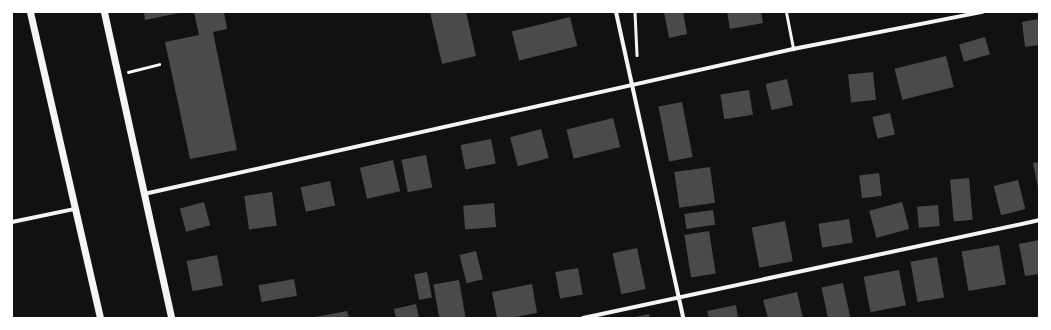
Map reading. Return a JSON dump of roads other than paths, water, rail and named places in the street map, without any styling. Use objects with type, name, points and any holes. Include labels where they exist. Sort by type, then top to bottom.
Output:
[{"type":"street","points":[[30,12],[100,318]]},
{"type":"street","points":[[104,12],[171,318]]},
{"type":"street","points":[[616,12],[683,318]]},
{"type":"street","points":[[143,194],[793,49],[982,12]]},
{"type":"street","points":[[12,222],[74,209]]},
{"type":"street","points":[[583,318],[1039,220]]},
{"type":"lane","points":[[786,12],[793,49]]}]
